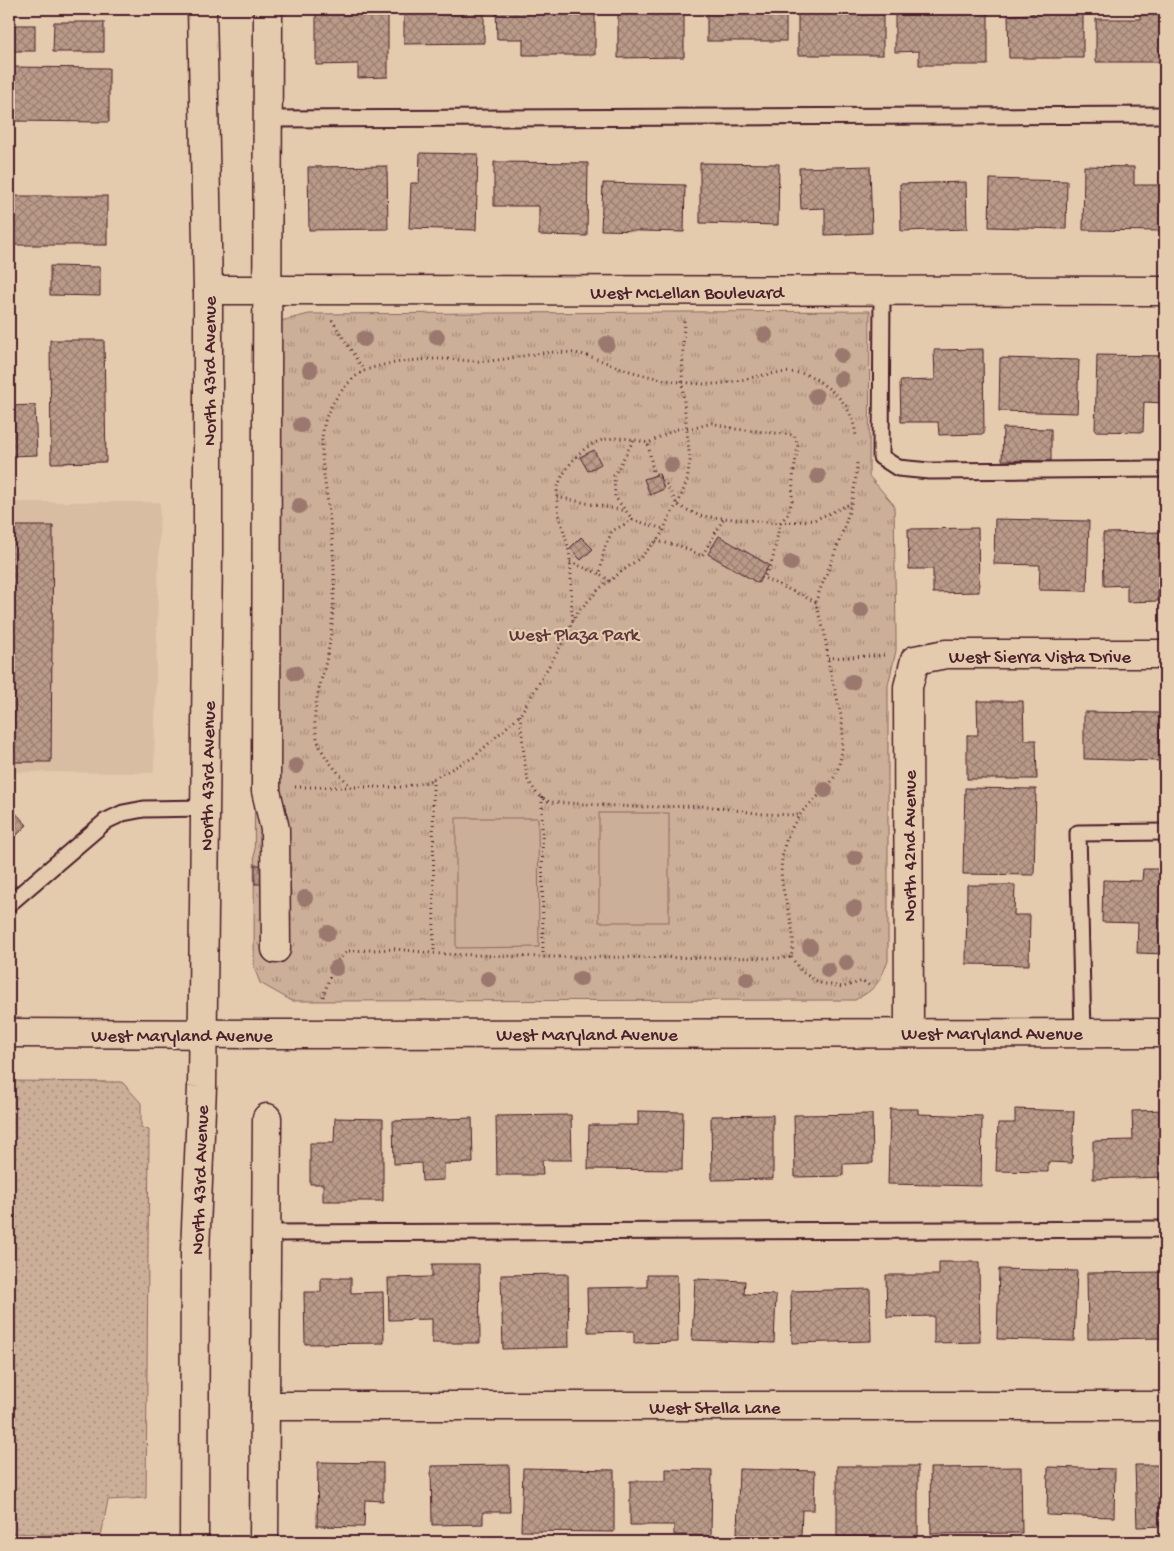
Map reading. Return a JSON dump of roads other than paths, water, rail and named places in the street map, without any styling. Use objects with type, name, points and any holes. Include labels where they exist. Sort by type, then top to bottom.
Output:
[{"type":"street","name":"North 43rd Avenue","points":[[194,1542],[195,1251],[202,1087],[208,559],[208,290],[202,9]]},
{"type":"street","points":[[268,9],[266,790],[275,829],[276,949]]},
{"type":"street","name":"West McLellan Boulevard","points":[[208,290],[1165,291]]},
{"type":"street","name":"West Sierra Vista Drive","points":[[915,660],[946,654],[1165,654]]},
{"type":"street","name":"North 42nd Avenue","points":[[909,1032],[908,687],[915,660]]},
{"type":"street","name":"West Maryland Avenue","points":[[9,1033],[1165,1033]]},
{"type":"street","points":[[264,1542],[267,1118]]},
{"type":"street","name":"West Stella Lane","points":[[265,1406],[1165,1406]]},
{"type":"lane","points":[[268,119],[1165,115]]},
{"type":"lane","points":[[882,291],[881,457],[898,468],[929,471],[1165,469]]},
{"type":"lane","points":[[9,904],[106,821],[123,813],[144,809],[206,808]]},
{"type":"lane","points":[[1083,1032],[1078,833],[1165,832]]},
{"type":"lane","points":[[266,1233],[1165,1229]]},
{"type":"park label","name":"West Plaza Park","points":[[574,633]]}]
